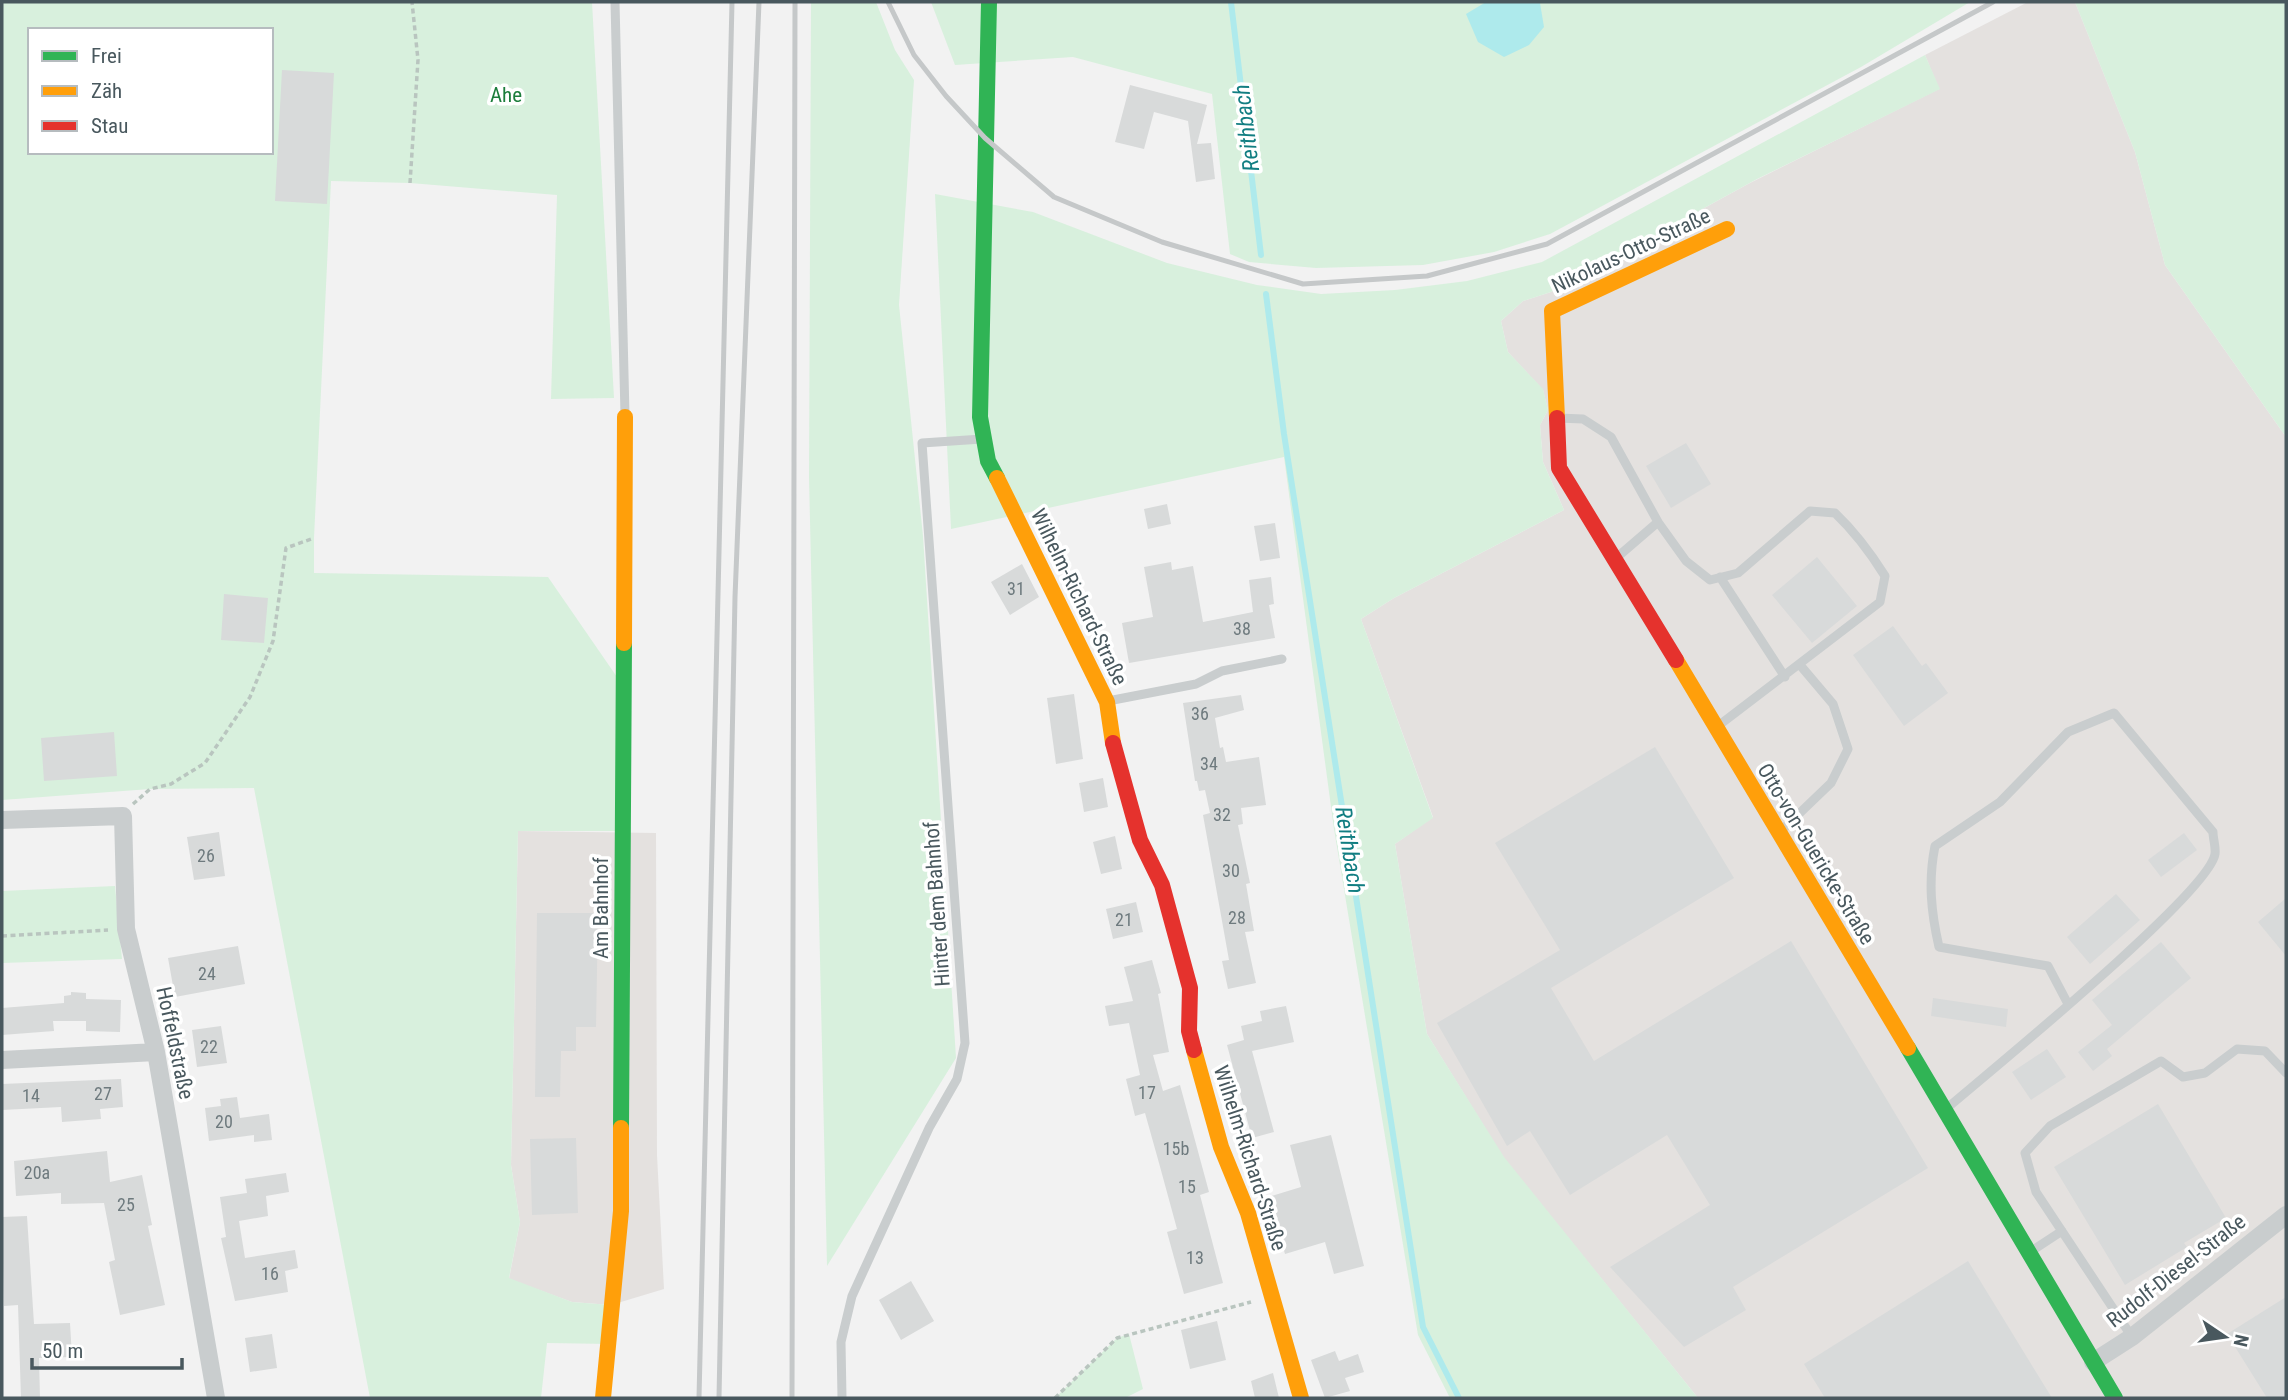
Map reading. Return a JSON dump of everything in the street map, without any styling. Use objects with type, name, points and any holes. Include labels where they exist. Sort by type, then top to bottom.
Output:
[{"type":"street","name":"Wilhelm-Richard-Straße","points":[[989,2],[980,403],[982,439],[988,461],[1107,702],[1112,738],[1140,840],[1162,885],[1189,988],[1189,1031],[1221,1147],[1248,1213],[1301,1398]]},
{"type":"street","name":"Nikolaus-Otto-Straße","points":[[1552,311],[1727,229]]},
{"type":"street","name":"Otto-von-Guericke-Straße","points":[[1552,311],[1559,468],[1715,729],[1780,832],[2115,1398]]},
{"type":"street","name":"Am Bahnhof","points":[[603,1398],[621,1211],[625,417]]},
{"type":"street","points":[[2,820],[123,817]]},
{"type":"street","name":"Hoffeldstraße","points":[[123,817],[126,929],[156,1052],[216,1398]]},
{"type":"street","points":[[2,1060],[156,1052]]},
{"type":"street","name":"Rudolf-Diesel-Straße","points":[[2093,1362],[2132,1337],[2286,1215]]},
{"type":"lane","points":[[615,2],[625,417]]},
{"type":"lane","points":[[1558,418],[1583,419],[1611,437],[1658,522],[1686,561],[1710,580],[1738,572],[1810,511],[1835,513],[1856,533],[1885,576],[1880,602],[1715,729]]},
{"type":"lane","name":"Hinter dem Bahnhof","points":[[842,1398],[841,1342],[852,1296],[929,1128],[957,1079],[965,1043],[922,443],[982,439]]},
{"type":"lane","points":[[1614,560],[1658,522]]},
{"type":"lane","points":[[1720,577],[1785,677]]},
{"type":"lane","points":[[1107,702],[1196,684],[1222,671],[1282,659]]},
{"type":"lane","points":[[1780,832],[1831,783],[1848,749],[1833,704],[1800,665]]},
{"type":"lane","points":[[1944,1111],[2068,1004],[2164,918],[2200,880],[2215,855],[2213,832],[2114,713],[2068,732],[2000,802],[1935,846],[1931,867],[1931,910],[1939,947],[2048,966],[2068,1004]]},
{"type":"lane","points":[[2132,1337],[2036,1192],[2025,1153],[2050,1126],[2161,1061],[2183,1077],[2205,1073],[2237,1049],[2265,1051],[2286,1073]]},
{"type":"lane","points":[[2029,1253],[2062,1231]]},
{"type":"path","points":[[410,183],[418,60],[412,2]]},
{"type":"path","points":[[123,817],[136,800],[150,789],[171,784],[205,763],[218,746],[250,697],[273,641],[286,548],[314,538]]},
{"type":"path","points":[[2,936],[126,929]]},
{"type":"path","points":[[1055,1398],[1117,1338],[1272,1296]]},
{"type":"shaded area","points":[[2028,2],[2075,2],[2135,152],[2165,265],[2286,437],[2286,1398],[1698,1398],[1503,1157],[1427,1034],[1395,844],[1433,817],[1361,619],[1394,598],[1564,510],[1543,462],[1540,425],[1548,410],[1543,390],[1508,352],[1501,321],[1523,301],[1551,292],[1748,184],[1939,89],[1925,55]]},
{"type":"shaded area","points":[[518,831],[656,833],[657,1155],[664,1289],[611,1305],[572,1302],[509,1279],[520,1222],[511,1165]]},
{"type":"green space","name":"Ahe","points":[[2,2],[592,2],[614,398],[551,399],[557,195],[410,183],[331,181],[314,538],[314,573],[548,577],[617,677],[616,831],[518,831],[511,1165],[520,1222],[509,1278],[572,1302],[611,1305],[610,1344],[547,1343],[541,1398],[370,1398],[254,788],[150,789],[2,800]]},
{"type":"green space","points":[[811,2],[876,2],[895,50],[914,80],[899,305],[923,536],[956,1058],[827,1266],[809,477]]},
{"type":"green space","points":[[931,2],[1970,2],[1861,67],[1550,234],[1494,252],[1423,265],[1316,268],[1249,262],[1230,254],[1212,94],[1073,57],[955,65]]},
{"type":"green space","points":[[2075,2],[2286,2],[2286,437],[2165,265],[2135,152]]},
{"type":"green space","points":[[1925,55],[1940,89],[1757,179],[1551,292],[1523,301],[1501,321],[1508,352],[1543,389],[1548,410],[1540,425],[1543,462],[1564,510],[1394,598],[1361,619],[1433,818],[1395,844],[1427,1034],[1504,1157],[1698,1398],[1450,1398],[1418,1335],[1334,829],[1284,457],[951,529],[935,194],[1033,212],[1167,263],[1257,285],[1321,294],[1395,290],[1467,281],[1542,262]]},
{"type":"green space","points":[[115,886],[122,959],[2,963],[2,891]]},
{"type":"green space","points":[[1129,1334],[1143,1389],[1125,1398],[1055,1398],[1117,1338]]},
{"type":"water","points":[[1486,2],[1540,3],[1544,27],[1529,45],[1504,57],[1478,42],[1466,14]]},
{"type":"building","points":[[282,70],[334,73],[327,204],[275,201]]},
{"type":"building","points":[[1130,85],[1207,105],[1197,144],[1211,143],[1215,179],[1196,182],[1188,121],[1154,112],[1144,149],[1115,142]]},
{"type":"building","points":[[1686,443],[1711,484],[1671,508],[1646,466]]},
{"type":"building","points":[[1167,504],[1171,524],[1148,529],[1144,509]]},
{"type":"building","points":[[1275,523],[1280,558],[1260,561],[1254,526]]},
{"type":"building","points":[[1817,557],[1857,606],[1812,643],[1772,595]]},
{"type":"building","points":[[1171,562],[1172,570],[1193,566],[1203,622],[1253,612],[1249,580],[1271,577],[1274,604],[1269,605],[1275,638],[1129,663],[1122,623],[1153,617],[1144,567]]},
{"type":"building","points":[[1022,564],[1039,597],[1010,615],[991,582]]},
{"type":"building","points":[[224,594],[268,598],[264,643],[221,640]]},
{"type":"building","points":[[1893,626],[1922,666],[1926,663],[1948,693],[1904,726],[1853,655]]},
{"type":"building","points":[[1074,694],[1083,759],[1056,764],[1047,698]]},
{"type":"building","points":[[1241,695],[1244,710],[1215,718],[1220,748],[1223,747],[1226,762],[1259,757],[1266,805],[1241,808],[1243,824],[1238,825],[1250,883],[1246,884],[1254,931],[1245,932],[1256,983],[1228,989],[1222,961],[1229,960],[1203,815],[1210,813],[1205,790],[1199,791],[1195,781],[1183,703]]},
{"type":"building","points":[[114,732],[117,776],[44,781],[41,738]]},
{"type":"building","points":[[1655,747],[1734,878],[1551,988],[1594,1061],[1791,941],[1928,1168],[1733,1287],[1746,1310],[1684,1347],[1610,1267],[1710,1205],[1667,1135],[1570,1195],[1530,1131],[1507,1146],[1437,1023],[1560,950],[1495,843]]},
{"type":"building","points":[[1103,778],[1108,807],[1084,812],[1079,783]]},
{"type":"building","points":[[219,832],[225,876],[194,880],[187,837]]},
{"type":"building","points":[[2184,833],[2197,850],[2161,877],[2148,860]]},
{"type":"building","points":[[1115,836],[1122,869],[1101,874],[1093,842]]},
{"type":"building","points":[[2116,894],[2140,920],[2090,964],[2067,937]]},
{"type":"building","points":[[2286,898],[2286,956],[2258,922]]},
{"type":"building","points":[[1136,902],[1143,932],[1113,939],[1106,909]]},
{"type":"building","points":[[537,913],[598,913],[596,1027],[576,1027],[576,1051],[561,1051],[560,1097],[535,1097]]},
{"type":"building","points":[[2161,942],[2191,978],[2107,1049],[2112,1056],[2093,1071],[2078,1052],[2112,1025],[2092,1000]]},
{"type":"building","points":[[238,946],[245,984],[175,997],[168,958]]},
{"type":"building","points":[[1152,960],[1161,993],[1158,994],[1169,1052],[1153,1055],[1163,1091],[1180,1085],[1209,1192],[1200,1195],[1223,1283],[1184,1294],[1167,1232],[1177,1229],[1145,1113],[1135,1116],[1126,1079],[1140,1075],[1129,1023],[1109,1026],[1105,1006],[1133,1001],[1124,967]]},
{"type":"building","points":[[71,992],[86,993],[86,999],[121,1000],[120,1032],[86,1031],[86,1021],[53,1021],[54,1031],[2,1035],[2,1008],[64,1003],[64,996],[71,995]]},
{"type":"building","points":[[1933,998],[2008,1009],[2006,1027],[1931,1016]]},
{"type":"building","points":[[1286,1006],[1294,1042],[1252,1051],[1274,1132],[1252,1138],[1227,1045],[1244,1040],[1241,1026],[1262,1021],[1260,1011]]},
{"type":"building","points":[[221,1026],[227,1063],[197,1067],[192,1030]]},
{"type":"building","points":[[2047,1049],[2066,1077],[2031,1100],[2012,1072]]},
{"type":"building","points":[[121,1079],[123,1107],[100,1109],[101,1119],[62,1122],[61,1107],[2,1110],[2,1084]]},
{"type":"building","points":[[237,1097],[240,1118],[269,1114],[272,1140],[254,1142],[254,1135],[209,1141],[205,1108],[221,1106],[220,1099]]},
{"type":"building","points":[[2158,1104],[2226,1218],[2184,1243],[2187,1247],[2125,1285],[2054,1167]]},
{"type":"building","points":[[1331,1135],[1364,1266],[1334,1274],[1325,1242],[1285,1254],[1268,1197],[1301,1187],[1290,1145]]},
{"type":"building","points":[[576,1138],[578,1213],[532,1215],[530,1139]]},
{"type":"building","points":[[107,1151],[110,1182],[142,1175],[152,1225],[148,1226],[165,1305],[120,1315],[109,1262],[115,1260],[104,1203],[61,1204],[61,1193],[16,1196],[14,1161]]},
{"type":"building","points":[[286,1173],[289,1192],[266,1196],[268,1216],[239,1221],[245,1258],[295,1250],[298,1268],[285,1271],[288,1292],[235,1301],[221,1238],[226,1237],[220,1197],[247,1193],[245,1179]]},
{"type":"building","points":[[27,1216],[34,1324],[70,1323],[72,1357],[39,1358],[40,1398],[21,1398],[18,1305],[4,1306],[2,1217]]},
{"type":"building","points":[[1968,1261],[2052,1398],[1825,1398],[1804,1364]]},
{"type":"building","points":[[911,1281],[934,1321],[901,1340],[879,1300]]},
{"type":"building","points":[[2286,1297],[2286,1398],[2267,1398],[2227,1334]]},
{"type":"building","points":[[1217,1321],[1226,1360],[1190,1369],[1181,1330]]},
{"type":"building","points":[[272,1334],[277,1368],[250,1372],[245,1338]]},
{"type":"building","points":[[1335,1351],[1339,1361],[1358,1354],[1364,1372],[1345,1378],[1350,1391],[1325,1398],[1311,1360]]},
{"type":"building","points":[[1273,1373],[1279,1398],[1255,1398],[1251,1381]]},
{"type":"waterway","name":"Reithbach","points":[[1231,2],[1261,255]]},
{"type":"waterway","name":"Reithbach","points":[[1266,294],[1284,434],[1423,1327],[1459,1398]]},
{"type":"railway","points":[[699,1398],[732,2]]},
{"type":"railway","points":[[719,1398],[735,597],[759,2]]},
{"type":"railway","points":[[792,1398],[795,2]]},
{"type":"railway","points":[[888,2],[914,55],[946,96],[985,138],[1054,197],[1162,242],[1303,284],[1427,276],[1547,244],[1993,2]]},
{"type":"traffic: fast","points":[[989,2],[980,417],[988,461],[997,478]]},
{"type":"traffic: fast","points":[[621,1128],[624,643]]},
{"type":"traffic: fast","points":[[1908,1048],[2115,1398]]},
{"type":"traffic: slow","points":[[1557,418],[1552,311],[1727,229]]},
{"type":"traffic: slow","points":[[624,643],[625,417]]},
{"type":"traffic: slow","points":[[997,478],[1107,702],[1113,743]]},
{"type":"traffic: slow","points":[[1676,660],[1908,1048]]},
{"type":"traffic: slow","points":[[1194,1050],[1221,1147],[1248,1213],[1301,1398]]},
{"type":"traffic: slow","points":[[603,1398],[621,1211],[621,1128]]},
{"type":"traffic: jam","points":[[1557,418],[1559,468],[1676,660]]},
{"type":"traffic: jam","points":[[1113,743],[1140,840],[1162,885],[1190,988],[1189,1031],[1194,1050]]}]
